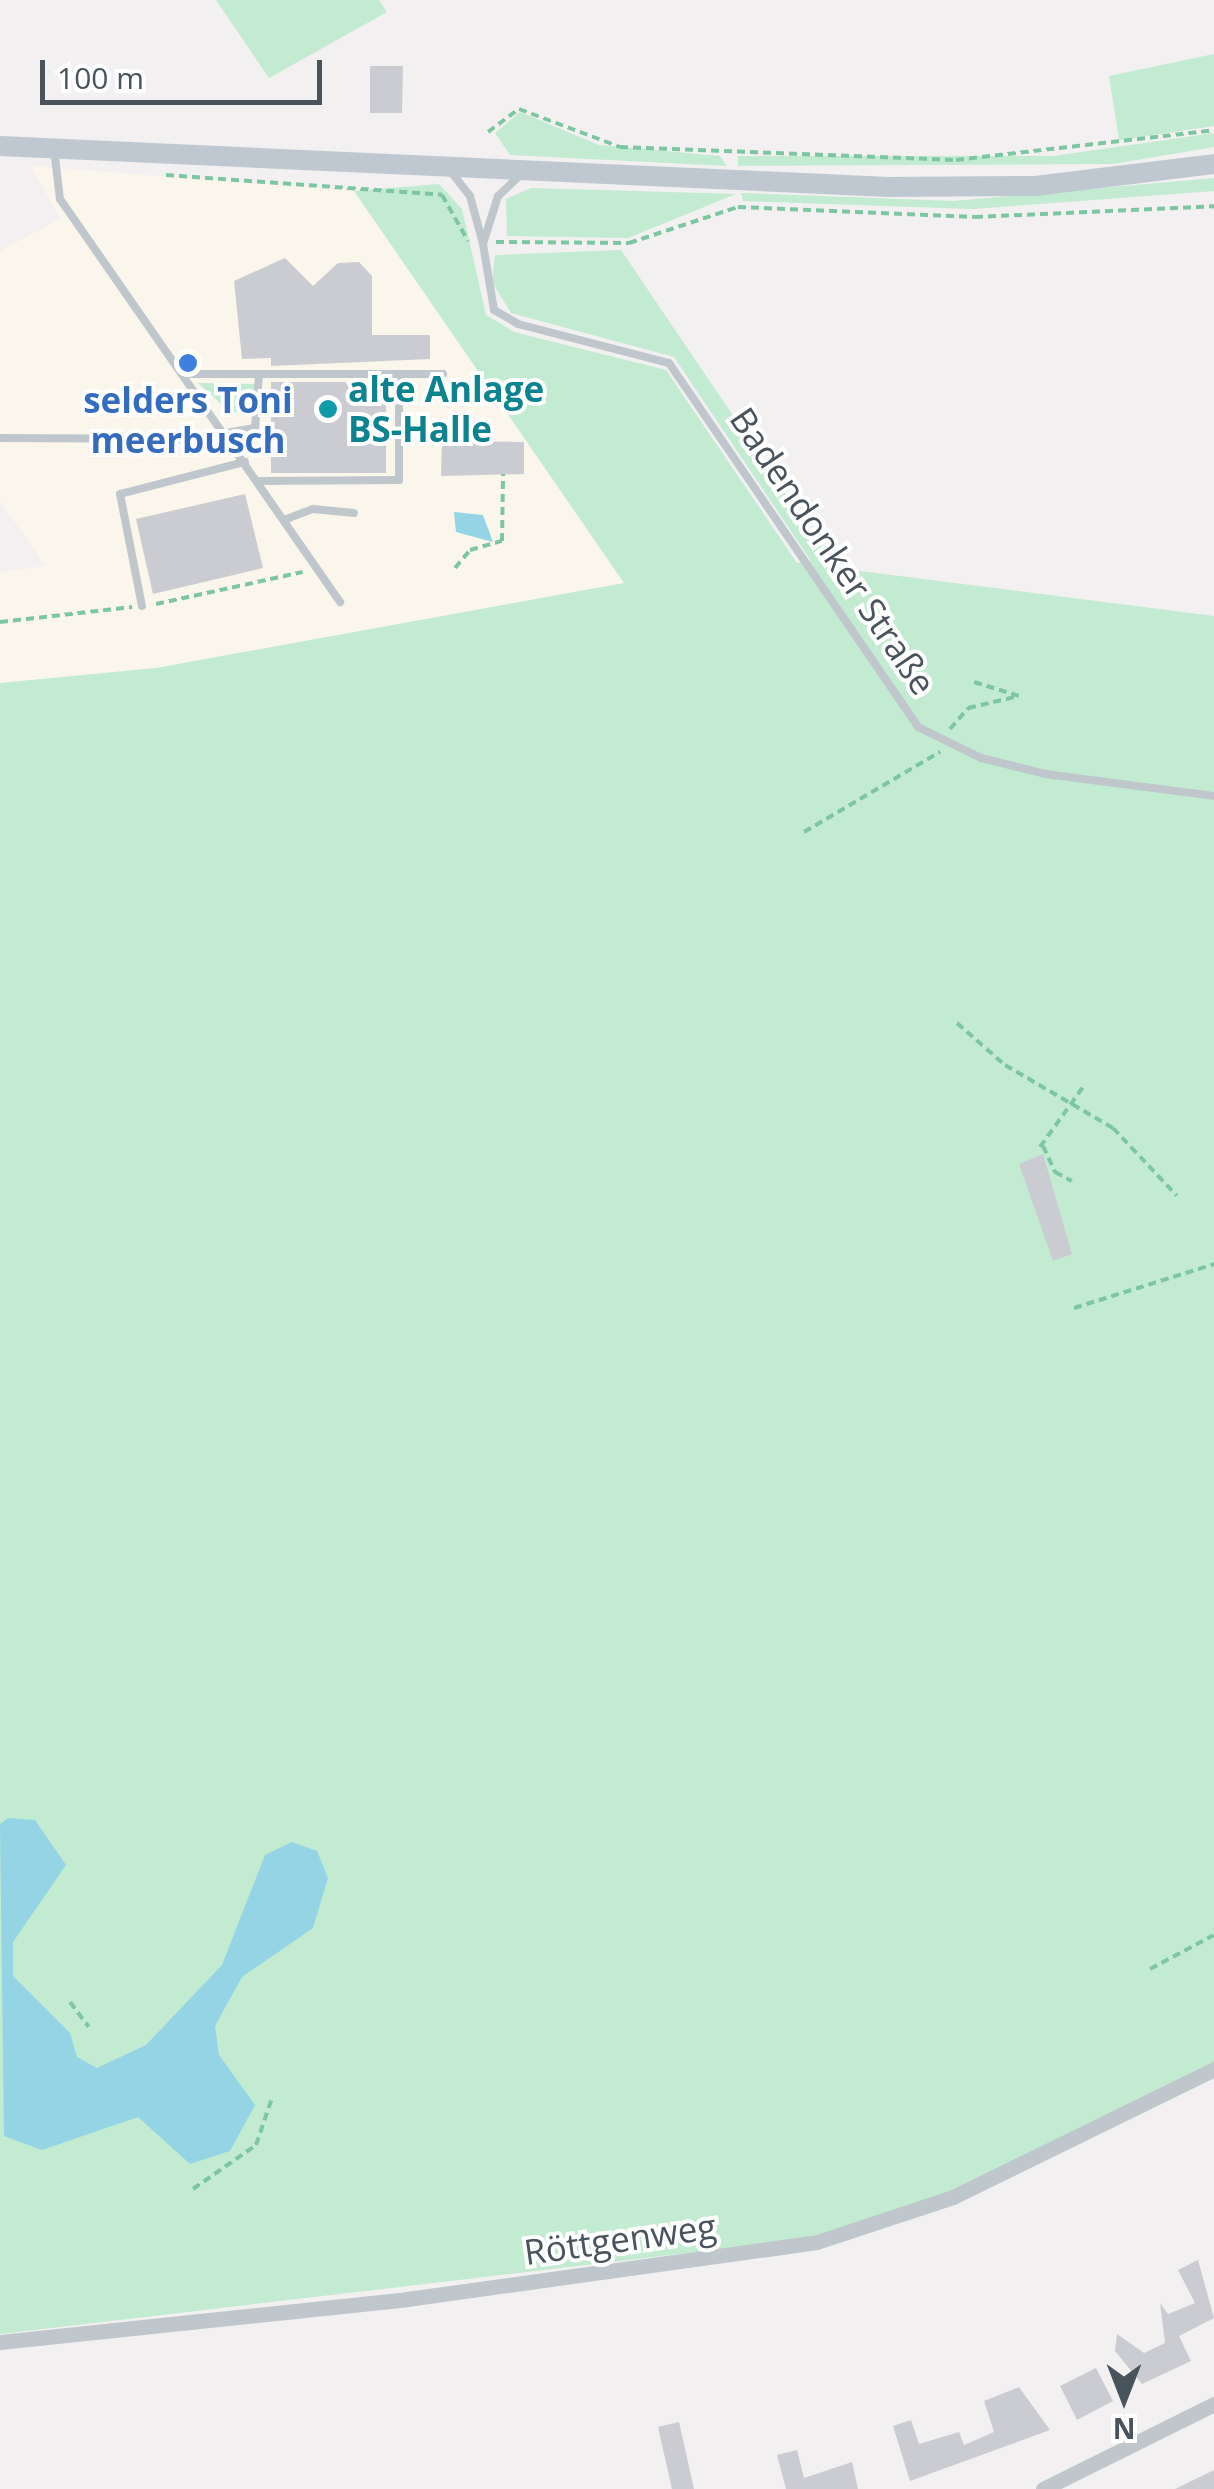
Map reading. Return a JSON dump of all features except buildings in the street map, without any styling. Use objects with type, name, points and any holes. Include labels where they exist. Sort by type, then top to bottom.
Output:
[{"type":"main road","points":[[0,146],[449,170],[960,188],[1214,164]]},
{"type":"street","name":"Röttgenweg","points":[[0,2342],[817,2242],[954,2197],[1214,2069]]},
{"type":"street","points":[[1043,2489],[1214,2404]]},
{"type":"lane","points":[[54,149],[60,198],[168,348],[340,602]]},
{"type":"lane","name":"Badendonker Straße","points":[[449,170],[470,196],[483,244],[487,297],[504,317],[669,363],[897,699],[944,744],[1045,774],[1214,796]]},
{"type":"lane","name":"Badendonker Straße","points":[[483,244],[498,196],[525,173]]},
{"type":"lane","points":[[182,374],[443,374]]},
{"type":"lane","points":[[0,438],[190,439],[220,428],[255,428],[259,374]]},
{"type":"lane","points":[[258,481],[369,486],[399,480],[399,374]]},
{"type":"lane","points":[[142,606],[120,494],[245,462]]},
{"type":"lane","points":[[284,520],[313,509],[354,512]]},
{"type":"path","points":[[488,132],[519,108],[620,147],[956,160],[1214,130]]},
{"type":"path","points":[[151,174],[442,195],[463,237],[483,244],[629,244],[738,207],[975,217],[1214,206]]},
{"type":"path","points":[[455,568],[470,550],[502,540],[504,474]]},
{"type":"path","points":[[0,622],[142,606],[318,569]]},
{"type":"path","points":[[804,832],[944,744],[968,708],[1019,696],[974,682]]},
{"type":"path","points":[[957,1023],[1076,1108],[1114,1128],[1177,1196]]},
{"type":"path","points":[[1072,1181],[1055,1172],[1042,1147],[1076,1108],[1084,1087]]},
{"type":"path","points":[[1074,1308],[1214,1264]]},
{"type":"path","points":[[1150,1969],[1214,1935]]},
{"type":"path","points":[[70,2002],[88,2027]]},
{"type":"path","points":[[193,2188],[263,2136],[272,2098]]},
{"type":"shaded area","points":[[31,166],[354,191],[625,583],[156,668],[0,683],[0,572],[45,566],[0,501],[0,251],[60,219]]},
{"type":"green space","points":[[216,0],[379,0],[387,12],[269,78]]},
{"type":"green space","points":[[1214,54],[1214,126],[1119,140],[1109,76]]},
{"type":"green space","points":[[520,112],[599,145],[720,156],[727,166],[510,155],[495,133]]},
{"type":"green space","points":[[1214,133],[1214,147],[1113,164],[738,166],[738,156],[1053,156]]},
{"type":"green space","points":[[1214,178],[1214,191],[973,209],[743,201],[741,193],[953,201]]},
{"type":"green space","points":[[439,184],[462,209],[486,315],[514,332],[666,370],[797,563],[811,561],[674,357],[511,313],[492,282],[495,255],[621,250],[836,568],[1214,616],[1214,2063],[952,2194],[816,2238],[0,2334],[0,683],[156,668],[624,583],[354,191]]},
{"type":"green space","points":[[531,188],[736,194],[628,238],[507,236],[506,199]]},
{"type":"green space","points":[[198,383],[256,384],[255,398],[249,410],[231,413]]},
{"type":"water","points":[[454,512],[483,515],[493,542],[456,532]]},
{"type":"water","points":[[8,1818],[35,1820],[66,1865],[13,1942],[13,1976],[70,2033],[77,2057],[97,2068],[146,2045],[222,1965],[265,1855],[292,1842],[317,1851],[328,1878],[313,1928],[242,1977],[215,2026],[219,2055],[255,2105],[230,2151],[190,2164],[138,2117],[42,2150],[4,2136],[0,1824]]},
{"type":"place","name":"selders Toni meerbusch","points":[[188,363]]},
{"type":"place","name":"alte Anlage BS-Halle","points":[[328,409]]}]
